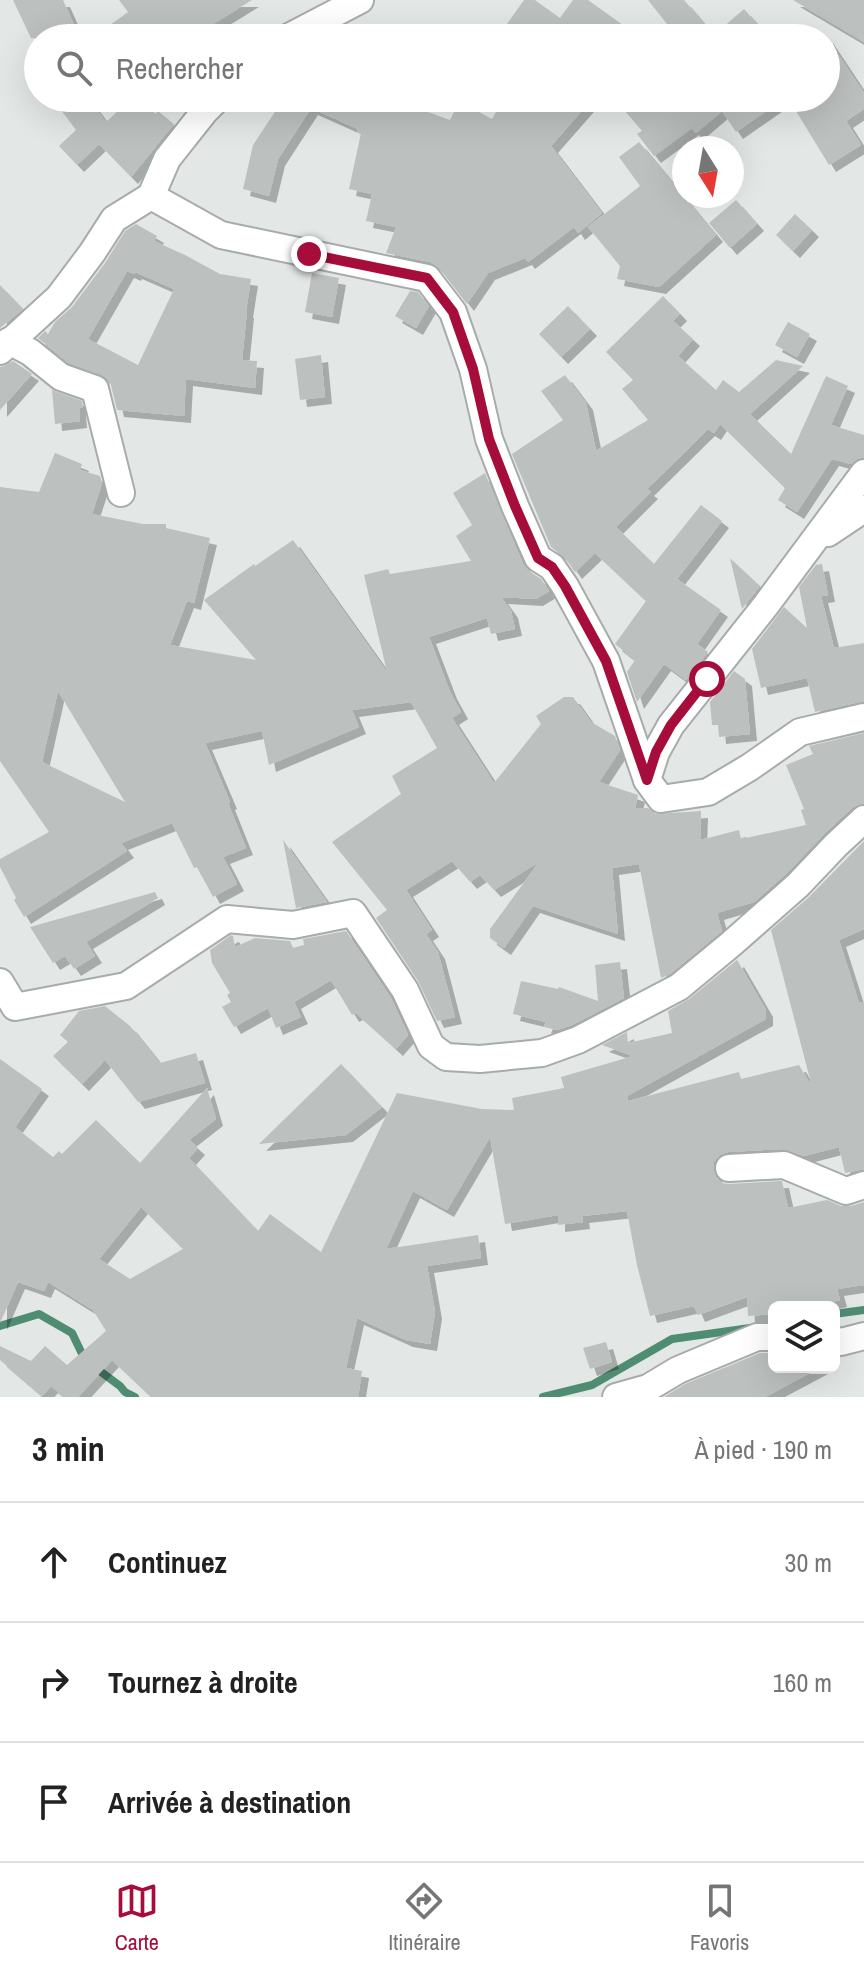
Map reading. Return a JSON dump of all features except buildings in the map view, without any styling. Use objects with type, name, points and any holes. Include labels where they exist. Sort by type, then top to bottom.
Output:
[{"type":"street","points":[[314,24],[360,0]]},
{"type":"street","points":[[4,346],[59,297],[114,219],[151,196],[167,159],[204,112]]},
{"type":"street","points":[[151,196],[221,235],[427,278],[453,312],[473,369],[489,439],[538,558],[552,567],[565,586],[606,661],[647,780],[661,799],[708,792],[800,732],[864,717]]},
{"type":"street","points":[[4,346],[30,352],[61,377],[95,389],[121,493]]},
{"type":"street","points":[[647,780],[656,752],[671,725],[766,605],[864,473]]},
{"type":"street","points":[[812,543],[864,509]]},
{"type":"street","points":[[0,982],[15,1007],[126,986],[227,919],[293,925],[353,913],[405,990],[431,1046],[446,1057],[480,1059],[542,1053],[578,1040],[679,987],[798,885],[864,819]]},
{"type":"street","points":[[729,1168],[784,1165],[846,1191],[864,1185]]},
{"type":"street","points":[[840,1342],[864,1336]]},
{"type":"street","points":[[616,1397],[648,1388],[678,1370],[757,1337],[768,1337]]},
{"type":"waterway","points":[[840,1313],[864,1310]]},
{"type":"waterway","points":[[0,1326],[39,1314],[72,1333],[85,1360],[135,1397]]},
{"type":"waterway","points":[[543,1397],[592,1385],[672,1339],[750,1328]]},
{"type":"route","points":[[309,254],[427,278],[453,312],[473,369],[489,439],[515,506],[538,558],[552,567],[565,586],[606,661],[647,780],[656,752],[671,725],[707,679]]}]
